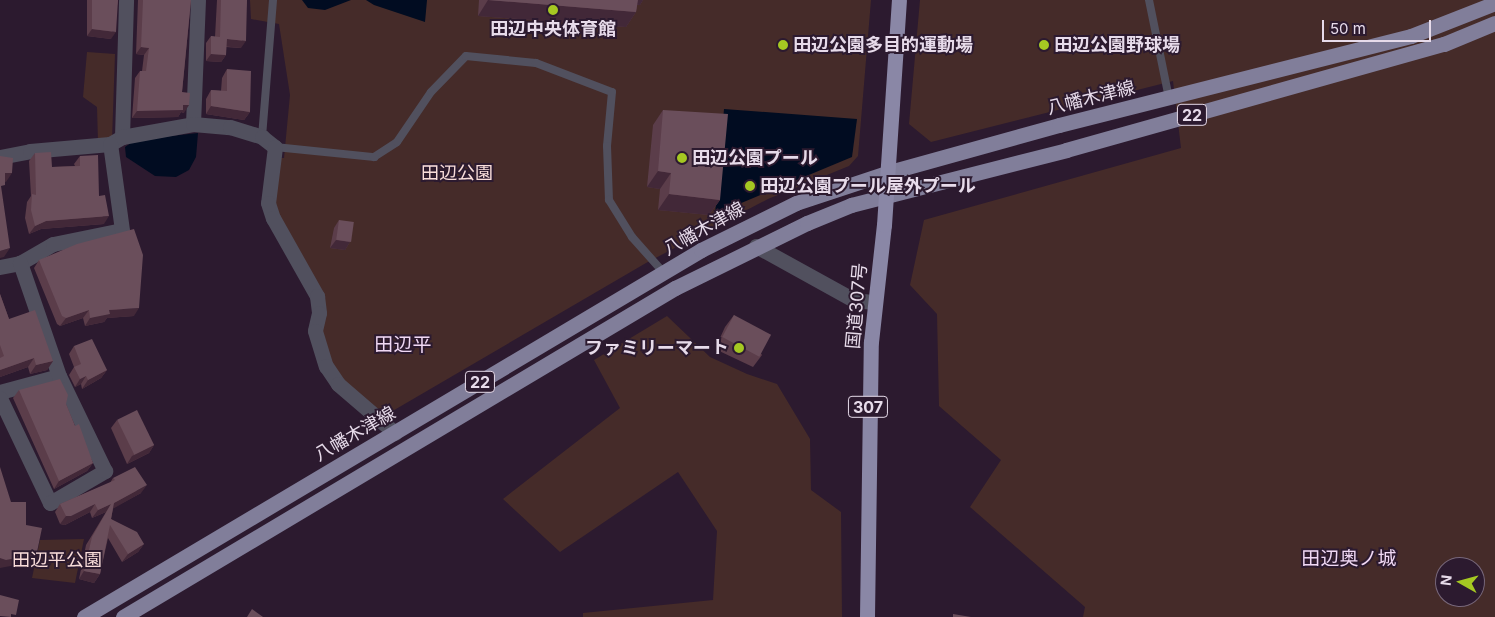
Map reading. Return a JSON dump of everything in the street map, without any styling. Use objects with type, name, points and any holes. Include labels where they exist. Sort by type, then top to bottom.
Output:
[{"type":"highway","name":"国道307号","points":[[867,617],[866,482],[874,302],[885,197],[899,0]]},
{"type":"main road","name":"八幡木津線","points":[[84,617],[232,526],[395,433],[755,221],[830,190],[886,173],[1411,36],[1495,3]]},
{"type":"main road","name":"22","points":[[123,617],[675,288],[756,246],[851,205],[1066,150],[1444,44],[1495,23]]},
{"type":"street","points":[[0,267],[20,263],[53,244],[122,230],[116,140],[126,0]]},
{"type":"street","points":[[193,124],[198,0]]},
{"type":"street","points":[[0,157],[30,151],[116,140],[193,124],[230,126],[262,137],[275,147],[268,202],[273,218],[316,296],[319,314],[315,331],[326,366],[338,384],[395,433]]},
{"type":"street","points":[[756,246],[854,300],[874,302]]},
{"type":"street","points":[[0,398],[50,502],[105,472],[59,376],[20,263]]},
{"type":"street","points":[[0,392],[59,376]]},
{"type":"lane","points":[[262,137],[273,0]]},
{"type":"lane","points":[[1149,0],[1169,98]]},
{"type":"lane","points":[[275,147],[374,156],[396,142],[432,92],[466,56],[536,63],[612,92],[607,146],[610,200],[632,238],[664,273]]},
{"type":"green space","name":"田辺公園","points":[[250,0],[871,0],[858,156],[849,166],[768,199],[646,263],[384,416],[345,384],[332,364],[322,331],[323,304],[273,206],[278,158],[284,158],[290,95],[279,24],[251,19]]},
{"type":"green space","points":[[920,0],[1495,0],[1495,617],[1083,617],[1085,607],[970,507],[1001,460],[939,406],[937,314],[910,285],[924,220],[1181,148],[1173,81],[931,142],[909,124]]},
{"type":"green space","points":[[87,52],[115,54],[112,140],[98,142],[97,107],[83,97]]},
{"type":"green space","points":[[667,316],[710,357],[747,374],[777,384],[810,439],[811,490],[841,512],[842,617],[583,617],[583,613],[713,600],[717,531],[678,472],[560,552],[503,499],[620,408],[594,360]]},
{"type":"green space","name":"田辺平公園","points":[[84,539],[75,583],[32,578],[40,540]]},
{"type":"water","points":[[302,0],[351,0],[325,10],[308,8]]},
{"type":"water","points":[[366,0],[427,0],[425,22],[374,5]]},
{"type":"water","name":"田辺公園プール屋外プール","points":[[724,109],[857,119],[852,157],[715,214]]},
{"type":"water","points":[[198,133],[196,157],[189,170],[176,177],[155,176],[126,157],[125,147],[135,140]]},
{"type":"building","points":[[92,0],[118,0],[116,32],[92,29]]},
{"type":"building","points":[[143,0],[191,0],[182,92],[190,93],[189,105],[183,105],[183,110],[137,111],[140,71],[146,71],[149,48],[141,47]]},
{"type":"building","points":[[221,0],[247,0],[246,41],[227,39],[226,55],[211,54],[211,36],[220,37]]},
{"type":"building","points":[[488,0],[638,0],[636,12]]},
{"type":"building","points":[[227,69],[251,71],[250,112],[211,106],[211,90],[227,91]]},
{"type":"building","name":"田辺公園プール","points":[[663,110],[728,114],[720,200],[669,194],[671,173],[658,171]]},
{"type":"building","points":[[51,152],[52,167],[80,166],[80,156],[98,155],[99,196],[105,195],[109,216],[46,221],[35,226],[31,210],[32,194],[36,195],[35,153]]},
{"type":"building","points":[[0,156],[13,158],[12,173],[5,173],[5,185],[1,186],[10,248],[0,251]]},
{"type":"building","points":[[339,220],[354,222],[351,242],[336,240]]},
{"type":"building","points":[[134,229],[143,255],[139,308],[109,310],[110,314],[90,318],[89,310],[66,318],[62,316],[39,260],[77,244]]},
{"type":"building","points":[[0,294],[9,319],[35,310],[53,361],[36,365],[34,358],[0,370],[0,358],[4,356],[0,345]]},
{"type":"building","points":[[734,315],[771,335],[759,357],[722,337]]},
{"type":"building","points":[[92,339],[107,370],[88,380],[86,376],[80,379],[74,367],[81,364],[74,346]]},
{"type":"building","points":[[60,379],[68,395],[66,404],[75,426],[79,424],[93,463],[59,481],[19,390]]},
{"type":"building","points":[[137,410],[154,445],[134,455],[117,420]]},
{"type":"building","points":[[0,467],[11,502],[26,502],[26,525],[42,528],[37,552],[22,552],[21,557],[6,560],[0,558]]},
{"type":"building","points":[[135,467],[147,485],[114,503],[111,519],[137,532],[144,544],[128,554],[110,525],[100,574],[84,571],[92,537],[111,504],[98,510],[95,504],[71,516],[66,516],[60,504],[115,480],[113,478]]},
{"type":"building","points":[[0,595],[19,600],[16,615],[11,614],[11,617],[0,616]]},
{"type":"building","points":[[252,609],[263,617],[247,617]]},
{"type":"building","points":[[953,614],[971,617],[953,617]]},
{"type":"place","name":"田辺中央体育館","points":[[553,10]]},
{"type":"place","name":"田辺公園多目的運動場","points":[[783,45]]},
{"type":"place","name":"田辺公園野球場","points":[[1044,45]]},
{"type":"place","name":"田辺公園プール","points":[[682,158]]},
{"type":"place","name":"田辺公園プール屋外プール","points":[[750,186]]},
{"type":"place","name":"ファミリーマート","points":[[739,348]]},
{"type":"district","name":"田辺平","points":[[403,345]]},
{"type":"district","name":"田辺奥ノ城","points":[[1349,559]]}]
